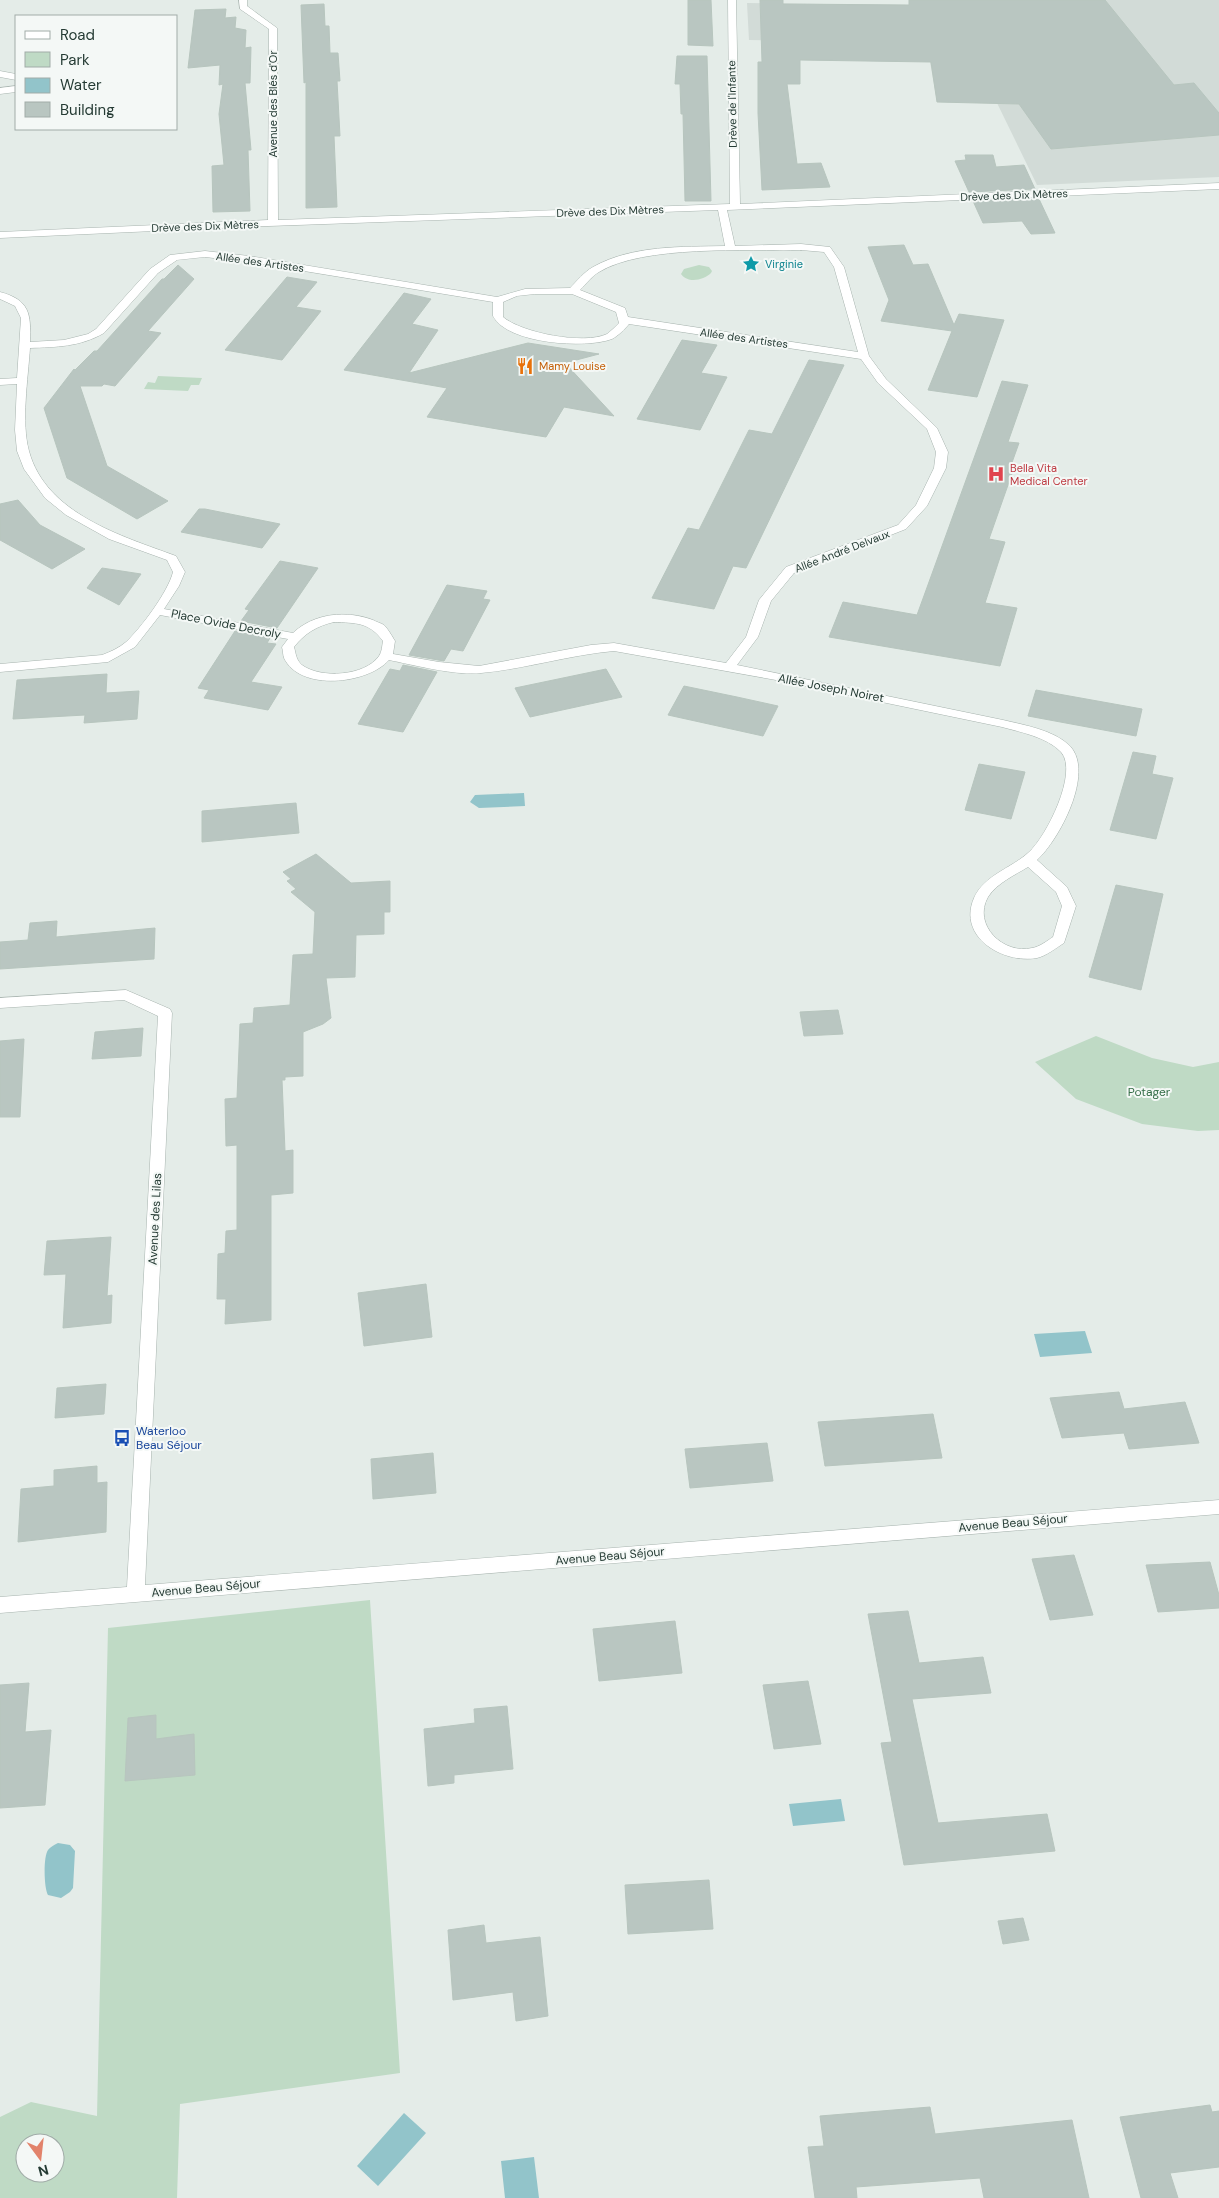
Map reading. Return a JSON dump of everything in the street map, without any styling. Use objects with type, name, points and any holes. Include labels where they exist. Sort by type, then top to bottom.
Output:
[{"type":"street","name":"Avenue des Blés d'Or","points":[[243,0],[243,8],[273,28],[273,223]]},
{"type":"street","name":"Drève de l'Infante","points":[[732,0],[730,30],[735,207]]},
{"type":"street","points":[[0,74],[15,77]]},
{"type":"street","points":[[0,91],[6,92],[15,89]]},
{"type":"street","name":"Drève des Dix Mètres","points":[[0,235],[273,223],[735,207],[1219,186]]},
{"type":"street","points":[[573,292],[595,271],[618,259],[671,252],[731,248],[722,207]]},
{"type":"street","name":"Allée André Delvaux","points":[[730,667],[752,637],[764,600],[790,570],[902,527],[921,506],[940,468],[942,452],[932,428],[882,380],[864,356],[839,267],[827,249],[801,246],[731,248]]},
{"type":"street","name":"Allée des Artistes","points":[[24,345],[71,343],[90,337],[100,330],[154,271],[174,257],[205,254],[498,300],[509,294],[532,291],[573,292],[621,310],[624,320],[864,356]]},
{"type":"street","points":[[0,295],[14,300],[24,312],[26,318],[20,430],[23,452],[30,469],[43,489],[59,505],[84,522],[113,537],[172,558],[179,572],[177,581],[156,611],[131,644],[119,653],[104,659],[0,668]]},
{"type":"street","points":[[498,300],[496,311],[500,320],[510,327],[528,335],[559,340],[608,337],[624,324],[624,320]]},
{"type":"street","points":[[0,382],[22,381]]},
{"type":"street","name":"Place Ovide Decroly","points":[[156,611],[295,637]]},
{"type":"street","name":"Place Ovide Decroly","points":[[334,618],[359,619],[379,627],[389,641],[386,656],[374,667],[357,675],[337,678],[317,676],[300,669],[290,659],[288,647],[295,637],[311,624],[334,618]]},
{"type":"street","name":"Allée Joseph Noiret","points":[[386,656],[439,666],[478,670],[591,649],[614,647],[730,667],[1012,727],[1050,739],[1062,746],[1070,754],[1073,768],[1068,797],[1058,824],[1040,850],[1018,869],[996,882],[981,897],[978,914],[978,926],[993,946],[1018,954],[1036,953],[1059,940],[1069,906],[1062,890],[1029,860]]},
{"type":"street","name":"Avenue des Lilas","points":[[0,1004],[126,995],[164,1013],[136,1594]]},
{"type":"street","name":"Avenue Beau Séjour","points":[[0,1605],[1219,1507]]},
{"type":"shaded area","points":[[909,0],[1219,0],[1219,177],[1037,185],[997,103],[937,102],[930,62],[801,60],[799,41],[749,40],[747,3],[909,5]]},
{"type":"green space","points":[[699,265],[709,267],[712,271],[711,273],[704,278],[696,280],[688,279],[681,274],[684,269]]},
{"type":"green space","points":[[158,376],[202,378],[199,385],[191,385],[188,391],[144,389],[148,382],[155,383]]},
{"type":"green space","name":"Potager","points":[[1096,1036],[1152,1058],[1193,1067],[1219,1062],[1219,1130],[1198,1131],[1142,1124],[1076,1099],[1035,1062]]},
{"type":"green space","points":[[370,1600],[400,2073],[180,2104],[177,2198],[0,2198],[0,2117],[31,2102],[97,2116],[108,1628]]},
{"type":"water","points":[[524,793],[525,806],[479,808],[470,802],[475,795]]},
{"type":"water","points":[[1085,1331],[1092,1353],[1040,1357],[1034,1334]]},
{"type":"water","points":[[841,1799],[845,1821],[793,1826],[789,1804]]},
{"type":"water","points":[[58,1843],[70,1845],[75,1851],[73,1888],[61,1898],[48,1895],[45,1880],[46,1854],[50,1848]]},
{"type":"water","points":[[404,2113],[426,2133],[378,2186],[357,2166]]},
{"type":"water","points":[[534,2157],[539,2198],[505,2198],[501,2161]]},
{"type":"building","points":[[688,0],[711,0],[713,46],[688,45]]},
{"type":"building","points":[[760,0],[783,0],[783,4],[909,5],[909,0],[1105,0],[1174,85],[1194,83],[1219,113],[1219,135],[1051,149],[1019,104],[937,102],[931,62],[800,60],[800,84],[787,84],[797,164],[821,163],[830,187],[762,190],[758,113],[758,62],[762,62]]},
{"type":"building","points":[[324,4],[325,26],[329,26],[330,53],[338,53],[340,81],[337,81],[340,136],[334,136],[337,207],[306,208],[306,82],[304,83],[301,5]]},
{"type":"building","points":[[226,9],[225,18],[236,17],[235,28],[246,30],[245,48],[251,47],[250,83],[245,83],[251,150],[248,150],[250,211],[213,212],[212,166],[224,165],[219,114],[223,84],[219,85],[220,65],[188,68],[195,10]]},
{"type":"building","points":[[677,56],[707,56],[711,201],[685,201],[683,114],[681,114],[680,84],[675,84]]},
{"type":"building","points":[[965,155],[993,155],[996,167],[1024,165],[1035,189],[969,192],[955,161],[966,160]]},
{"type":"building","points":[[1039,199],[1055,233],[1031,234],[1022,221],[983,223],[973,201]]},
{"type":"building","points":[[904,245],[913,265],[928,264],[954,325],[959,314],[1004,320],[977,397],[928,390],[952,331],[881,321],[889,300],[868,247]]},
{"type":"building","points":[[178,265],[194,279],[148,331],[161,333],[115,386],[104,384],[102,386],[80,386],[107,466],[168,501],[137,519],[67,478],[44,408],[74,369],[94,351],[97,351],[162,279]]},
{"type":"building","points":[[287,277],[317,282],[296,307],[321,311],[282,360],[225,350]]},
{"type":"building","points":[[404,293],[431,299],[412,324],[438,330],[409,373],[528,343],[599,354],[565,363],[614,416],[564,407],[546,437],[515,432],[427,417],[447,388],[344,370]]},
{"type":"building","points":[[682,340],[717,345],[701,373],[727,377],[700,430],[637,419]]},
{"type":"building","points":[[809,360],[844,365],[746,568],[733,566],[714,609],[652,598],[688,528],[699,530],[749,430],[772,434]]},
{"type":"building","points":[[1002,381],[1028,385],[1008,442],[1019,443],[1010,468],[1014,468],[989,539],[1005,542],[985,603],[1017,608],[1000,666],[829,637],[843,602],[917,615]]},
{"type":"building","points":[[18,500],[40,525],[85,549],[52,569],[0,540],[0,504]]},
{"type":"building","points":[[199,509],[280,524],[262,548],[181,532]]},
{"type":"building","points":[[280,561],[318,568],[277,628],[241,621],[249,610],[245,609]]},
{"type":"building","points":[[102,568],[141,574],[119,605],[87,588]]},
{"type":"building","points":[[447,585],[487,591],[483,599],[490,600],[463,651],[451,649],[444,661],[409,655]]},
{"type":"building","points":[[235,631],[270,638],[267,643],[276,644],[251,682],[282,687],[268,710],[204,698],[209,690],[198,688]]},
{"type":"building","points":[[403,665],[437,672],[403,732],[358,724],[390,669],[400,671]]},
{"type":"building","points":[[606,669],[622,697],[530,717],[515,688]]},
{"type":"building","points":[[107,674],[106,693],[139,691],[137,719],[84,723],[85,715],[13,719],[17,680]]},
{"type":"building","points":[[684,686],[778,706],[763,736],[668,715]]},
{"type":"building","points":[[1036,690],[1142,709],[1136,736],[1028,716]]},
{"type":"building","points":[[1133,752],[1156,756],[1152,774],[1173,778],[1156,839],[1110,830]]},
{"type":"building","points":[[979,764],[1025,772],[1011,819],[965,810]]},
{"type":"building","points":[[296,803],[299,833],[202,842],[202,811]]},
{"type":"building","points":[[316,854],[351,883],[390,881],[390,912],[384,912],[384,934],[356,935],[355,977],[326,978],[331,1018],[323,1024],[303,1032],[303,1076],[285,1077],[285,1080],[282,1080],[285,1151],[293,1150],[293,1193],[271,1195],[271,1320],[225,1324],[226,1299],[217,1299],[218,1254],[225,1253],[226,1231],[237,1230],[237,1145],[226,1146],[225,1099],[237,1098],[240,1024],[253,1023],[254,1008],[290,1005],[293,955],[313,954],[315,912],[291,892],[296,889],[287,881],[291,879],[283,872]]},
{"type":"building","points":[[1116,885],[1163,894],[1141,990],[1089,977]]},
{"type":"building","points":[[57,921],[56,937],[155,928],[154,959],[0,969],[0,942],[28,940],[30,923]]},
{"type":"building","points":[[838,1010],[843,1034],[804,1036],[800,1012]]},
{"type":"building","points":[[143,1028],[141,1056],[92,1059],[95,1032]]},
{"type":"building","points":[[24,1039],[20,1117],[0,1117],[0,1041]]},
{"type":"building","points":[[111,1237],[107,1296],[112,1295],[111,1323],[63,1328],[66,1274],[44,1275],[47,1241]]},
{"type":"building","points":[[426,1284],[432,1337],[364,1346],[358,1293]]},
{"type":"building","points":[[106,1384],[104,1414],[55,1418],[57,1388]]},
{"type":"building","points":[[1119,1392],[1124,1409],[1185,1402],[1199,1443],[1129,1449],[1124,1433],[1062,1438],[1050,1398]]},
{"type":"building","points":[[933,1414],[942,1458],[825,1466],[818,1422]]},
{"type":"building","points":[[767,1443],[773,1481],[690,1488],[685,1449]]},
{"type":"building","points":[[433,1453],[436,1493],[373,1499],[371,1459]]},
{"type":"building","points":[[97,1466],[97,1483],[107,1482],[106,1532],[18,1542],[21,1489],[54,1486],[54,1470]]},
{"type":"building","points":[[1074,1555],[1093,1615],[1050,1620],[1032,1559]]},
{"type":"building","points":[[1210,1562],[1219,1595],[1219,1608],[1158,1612],[1146,1565]]},
{"type":"building","points":[[908,1611],[919,1663],[983,1657],[991,1693],[912,1699],[938,1823],[1047,1814],[1055,1851],[904,1865],[881,1743],[892,1742],[868,1614]]},
{"type":"building","points":[[675,1621],[682,1673],[599,1681],[593,1629]]},
{"type":"building","points":[[808,1681],[821,1744],[774,1749],[763,1685]]},
{"type":"building","points":[[29,1683],[25,1732],[51,1730],[45,1805],[0,1808],[0,1685]]},
{"type":"building","points":[[507,1706],[513,1769],[454,1775],[454,1783],[428,1786],[424,1729],[475,1723],[474,1709]]},
{"type":"building","points":[[156,1715],[156,1739],[194,1734],[195,1775],[125,1781],[128,1718]]},
{"type":"building","points":[[709,1880],[713,1929],[628,1934],[625,1885]]},
{"type":"building","points":[[1023,1918],[1029,1940],[1003,1944],[998,1921]]},
{"type":"building","points":[[484,1925],[486,1943],[540,1937],[548,2016],[516,2021],[513,1992],[453,2000],[448,1930]]},
{"type":"building","points":[[1210,2105],[1212,2112],[1219,2111],[1219,2167],[1170,2173],[1178,2198],[1141,2198],[1120,2117]]},
{"type":"building","points":[[930,2107],[935,2134],[1072,2120],[1089,2198],[984,2198],[980,2178],[856,2187],[857,2198],[815,2198],[808,2147],[824,2146],[820,2116]]},
{"type":"place","name":"Virginie","points":[[751,264]]},
{"type":"place","name":"Mamy Louise","points":[[525,366]]},
{"type":"place","name":"Bella Vita Medical Center","points":[[996,474]]},
{"type":"place","name":"Waterloo Beau Séjour","points":[[122,1438]]}]
